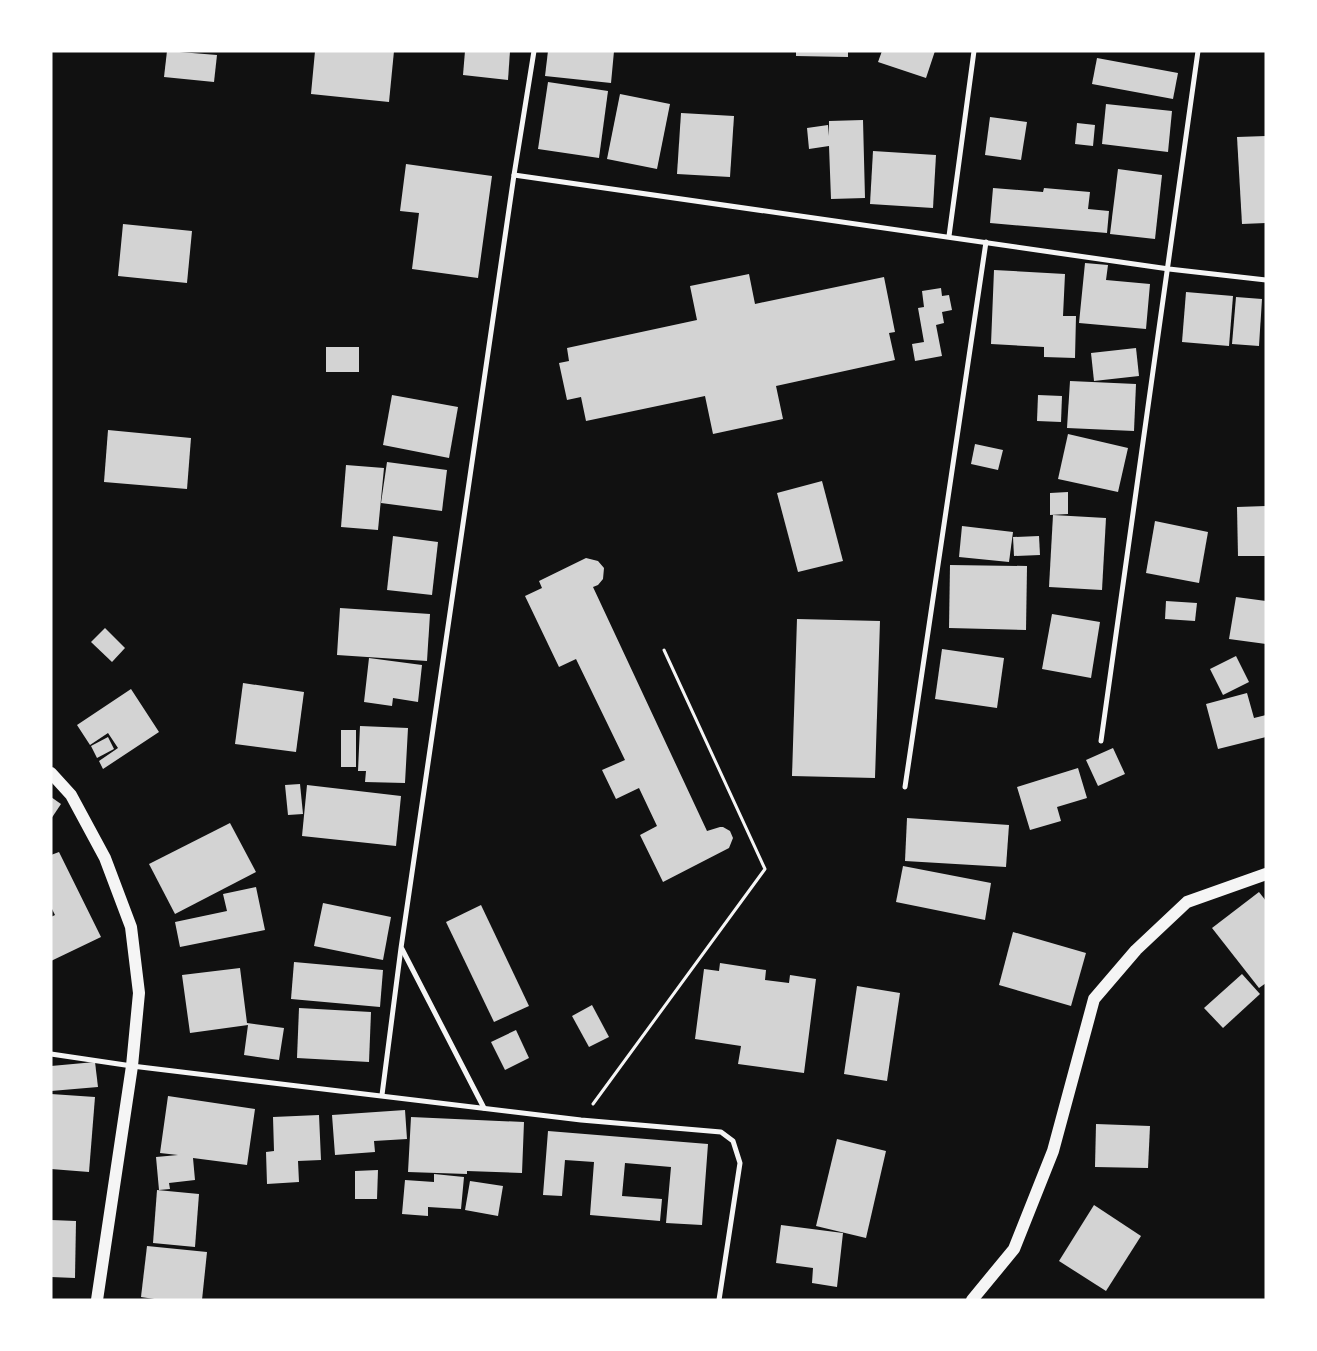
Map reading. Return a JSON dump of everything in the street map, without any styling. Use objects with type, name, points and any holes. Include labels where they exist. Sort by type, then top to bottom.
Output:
[{"type":"main road","points":[[51,773],[71,795],[105,858],[131,927],[139,993],[132,1066],[97,1300]]},
{"type":"main road","points":[[972,1300],[1014,1249],[1053,1151],[1094,999],[1136,950],[1187,902],[1266,874]]},
{"type":"street","points":[[382,1095],[401,948],[534,51]]},
{"type":"street","points":[[949,236],[974,51]]},
{"type":"street","points":[[1101,741],[1198,51]]},
{"type":"street","points":[[514,176],[1266,280]]},
{"type":"street","points":[[905,787],[986,242]]},
{"type":"street","points":[[401,948],[484,1108]]},
{"type":"street","points":[[51,1054],[132,1066],[581,1120],[720,1132],[733,1141],[740,1163],[719,1300]]},
{"type":"path","points":[[581,1120],[765,869],[664,650]]},
{"type":"building","points":[[167,51],[217,55],[214,82],[164,77]]},
{"type":"building","points":[[315,51],[394,51],[389,102],[311,94]]},
{"type":"building","points":[[465,51],[510,51],[508,80],[463,75]]},
{"type":"building","points":[[548,51],[614,51],[611,83],[545,76]]},
{"type":"building","points":[[796,51],[848,51],[848,57],[796,56]]},
{"type":"building","points":[[882,51],[935,51],[926,78],[878,62]]},
{"type":"building","points":[[1097,58],[1178,73],[1173,99],[1092,84]]},
{"type":"building","points":[[548,82],[608,91],[599,158],[538,149]]},
{"type":"building","points":[[620,94],[670,104],[657,169],[607,159]]},
{"type":"building","points":[[1106,104],[1172,111],[1168,152],[1102,144]]},
{"type":"building","points":[[681,113],[734,116],[730,177],[677,174]]},
{"type":"building","points":[[990,117],[1027,122],[1021,160],[985,155]]},
{"type":"building","points":[[863,120],[865,198],[831,199],[829,146],[809,149],[807,128],[828,125],[829,136],[829,121]]},
{"type":"building","points":[[1077,123],[1095,125],[1093,146],[1075,144]]},
{"type":"building","points":[[1266,136],[1266,223],[1242,224],[1237,137]]},
{"type":"building","points":[[873,151],[936,155],[933,208],[870,204]]},
{"type":"building","points":[[406,164],[492,176],[478,278],[412,269],[419,213],[400,211]]},
{"type":"building","points":[[1118,169],[1162,175],[1155,239],[1110,234]]},
{"type":"building","points":[[993,188],[1043,192],[1044,188],[1090,192],[1088,209],[1109,211],[1107,233],[990,223]]},
{"type":"building","points":[[123,224],[192,231],[187,283],[118,276]]},
{"type":"building","points":[[1085,263],[1108,265],[1106,280],[1150,284],[1146,329],[1079,323]]},
{"type":"building","points":[[994,270],[1065,274],[1063,316],[1076,316],[1075,358],[1044,357],[1044,347],[991,344]]},
{"type":"building","points":[[749,274],[755,304],[884,277],[895,332],[889,333],[895,360],[776,386],[783,419],[713,434],[705,396],[586,421],[581,397],[567,400],[559,363],[569,361],[567,348],[697,320],[690,286]]},
{"type":"building","points":[[941,288],[942,296],[949,295],[952,310],[942,312],[944,323],[936,325],[942,356],[915,361],[912,344],[924,342],[918,308],[924,307],[922,291]]},
{"type":"building","points":[[1186,292],[1233,296],[1229,346],[1182,342]]},
{"type":"building","points":[[1236,297],[1262,299],[1259,346],[1232,344]]},
{"type":"building","points":[[326,347],[359,347],[359,372],[326,372]]},
{"type":"building","points":[[1136,348],[1139,376],[1094,381],[1091,353]]},
{"type":"building","points":[[1070,381],[1136,384],[1134,431],[1067,428]]},
{"type":"building","points":[[392,395],[458,407],[449,458],[383,445]]},
{"type":"building","points":[[1038,395],[1062,396],[1061,422],[1037,421]]},
{"type":"building","points":[[108,430],[191,438],[187,489],[104,482]]},
{"type":"building","points":[[1068,434],[1128,448],[1118,492],[1058,479]]},
{"type":"building","points":[[975,444],[1003,450],[998,470],[971,464]]},
{"type":"building","points":[[387,462],[447,470],[442,511],[381,503]]},
{"type":"building","points":[[346,465],[384,468],[378,530],[341,527]]},
{"type":"building","points":[[822,481],[843,561],[798,572],[777,493]]},
{"type":"building","points":[[1068,492],[1068,514],[1050,515],[1050,493]]},
{"type":"building","points":[[1266,506],[1266,556],[1238,556],[1237,507]]},
{"type":"building","points":[[1053,515],[1106,518],[1102,590],[1049,587]]},
{"type":"building","points":[[1155,521],[1208,532],[1199,583],[1146,573]]},
{"type":"building","points":[[962,526],[1013,532],[1009,562],[959,557]]},
{"type":"building","points":[[393,536],[438,542],[432,595],[387,590]]},
{"type":"building","points":[[1039,536],[1040,555],[1014,556],[1013,537]]},
{"type":"building","points":[[586,558],[598,561],[604,568],[603,579],[598,585],[593,587],[707,831],[723,827],[730,831],[733,838],[729,848],[663,882],[640,835],[657,826],[639,788],[616,799],[602,770],[625,760],[576,659],[559,667],[525,596],[542,588],[539,581]]},
{"type":"building","points":[[950,565],[1027,566],[1026,630],[949,628]]},
{"type":"building","points":[[1236,597],[1266,601],[1266,644],[1229,639]]},
{"type":"building","points":[[1166,601],[1197,603],[1195,621],[1165,619]]},
{"type":"building","points":[[340,608],[430,614],[427,661],[337,655]]},
{"type":"building","points":[[1052,614],[1100,622],[1091,678],[1042,669]]},
{"type":"building","points":[[797,619],[880,621],[875,778],[792,776]]},
{"type":"building","points":[[105,628],[125,648],[112,662],[91,642]]},
{"type":"building","points":[[942,649],[1004,658],[997,708],[935,699]]},
{"type":"building","points":[[1236,656],[1249,682],[1223,695],[1210,669]]},
{"type":"building","points":[[369,658],[422,665],[418,702],[393,698],[392,706],[364,702]]},
{"type":"building","points":[[243,683],[304,692],[296,752],[235,744]]},
{"type":"building","points":[[131,689],[159,732],[103,769],[99,761],[118,748],[108,733],[90,745],[77,725]]},
{"type":"building","points":[[1247,693],[1254,718],[1266,715],[1266,737],[1218,749],[1206,704]]},
{"type":"building","points":[[360,726],[408,728],[405,783],[365,782],[366,771],[358,771]]},
{"type":"building","points":[[341,730],[356,730],[356,767],[341,767]]},
{"type":"building","points":[[108,737],[114,749],[97,758],[91,746]]},
{"type":"building","points":[[1113,748],[1125,774],[1098,786],[1086,760]]},
{"type":"building","points":[[1078,768],[1087,798],[1057,807],[1061,821],[1030,830],[1017,787]]},
{"type":"building","points":[[300,784],[303,814],[288,815],[285,785]]},
{"type":"building","points":[[307,785],[401,796],[396,846],[302,836]]},
{"type":"building","points":[[51,797],[61,804],[51,819]]},
{"type":"building","points":[[907,818],[1009,825],[1006,867],[905,861]]},
{"type":"building","points":[[230,823],[256,872],[175,914],[149,864]]},
{"type":"building","points":[[59,852],[101,937],[51,961],[51,917],[55,915],[51,907],[51,855]]},
{"type":"building","points":[[903,866],[991,883],[985,920],[896,902]]},
{"type":"building","points":[[256,887],[265,930],[180,947],[175,922],[227,911],[223,894]]},
{"type":"building","points":[[1259,892],[1266,901],[1266,983],[1259,988],[1212,928]]},
{"type":"building","points":[[323,903],[391,917],[383,960],[314,946]]},
{"type":"building","points":[[481,905],[529,1006],[494,1022],[446,922]]},
{"type":"building","points":[[1013,932],[1086,953],[1071,1006],[999,985]]},
{"type":"building","points":[[294,962],[383,970],[380,1007],[291,999]]},
{"type":"building","points":[[720,963],[766,970],[765,980],[789,983],[790,975],[816,979],[804,1073],[738,1064],[741,1046],[695,1039],[704,969],[719,971]]},
{"type":"building","points":[[240,968],[247,1023],[284,1028],[279,1060],[244,1055],[248,1025],[190,1033],[182,975]]},
{"type":"building","points":[[1242,974],[1260,994],[1223,1028],[1204,1008]]},
{"type":"building","points":[[857,986],[900,993],[887,1081],[844,1074]]},
{"type":"building","points":[[592,1005],[609,1037],[589,1047],[572,1016]]},
{"type":"building","points":[[299,1008],[371,1012],[369,1062],[297,1058]]},
{"type":"building","points":[[516,1030],[529,1058],[505,1070],[491,1042]]},
{"type":"building","points":[[95,1062],[98,1087],[51,1091],[51,1066]]},
{"type":"building","points":[[51,1094],[95,1097],[89,1172],[51,1169]]},
{"type":"building","points":[[168,1096],[255,1109],[247,1165],[193,1158],[195,1180],[169,1183],[170,1189],[159,1190],[156,1157],[178,1155],[160,1153]]},
{"type":"building","points":[[405,1110],[407,1139],[374,1141],[375,1152],[335,1155],[332,1115]]},
{"type":"building","points":[[319,1115],[321,1160],[298,1161],[299,1182],[267,1184],[266,1152],[274,1151],[273,1117]]},
{"type":"building","points":[[411,1117],[524,1122],[522,1173],[467,1171],[467,1174],[408,1172]]},
{"type":"building","points":[[1096,1124],[1150,1126],[1148,1168],[1095,1167]]},
{"type":"building","points":[[548,1131],[708,1144],[702,1225],[666,1223],[671,1167],[625,1163],[622,1196],[662,1199],[660,1221],[590,1215],[594,1162],[565,1160],[562,1196],[543,1195]]},
{"type":"building","points":[[837,1139],[886,1151],[866,1238],[816,1226]]},
{"type":"building","points":[[378,1170],[377,1199],[355,1199],[355,1171]]},
{"type":"building","points":[[434,1174],[464,1177],[461,1209],[428,1207],[428,1216],[402,1214],[405,1180],[434,1182]]},
{"type":"building","points":[[470,1181],[503,1186],[498,1216],[465,1210]]},
{"type":"building","points":[[157,1190],[199,1194],[195,1247],[153,1243]]},
{"type":"building","points":[[1094,1205],[1141,1236],[1106,1291],[1059,1261]]},
{"type":"building","points":[[51,1220],[76,1221],[75,1278],[51,1277]]},
{"type":"building","points":[[781,1225],[843,1233],[837,1287],[812,1283],[813,1268],[776,1263]]},
{"type":"building","points":[[147,1246],[207,1252],[202,1300],[161,1300],[141,1297]]}]
